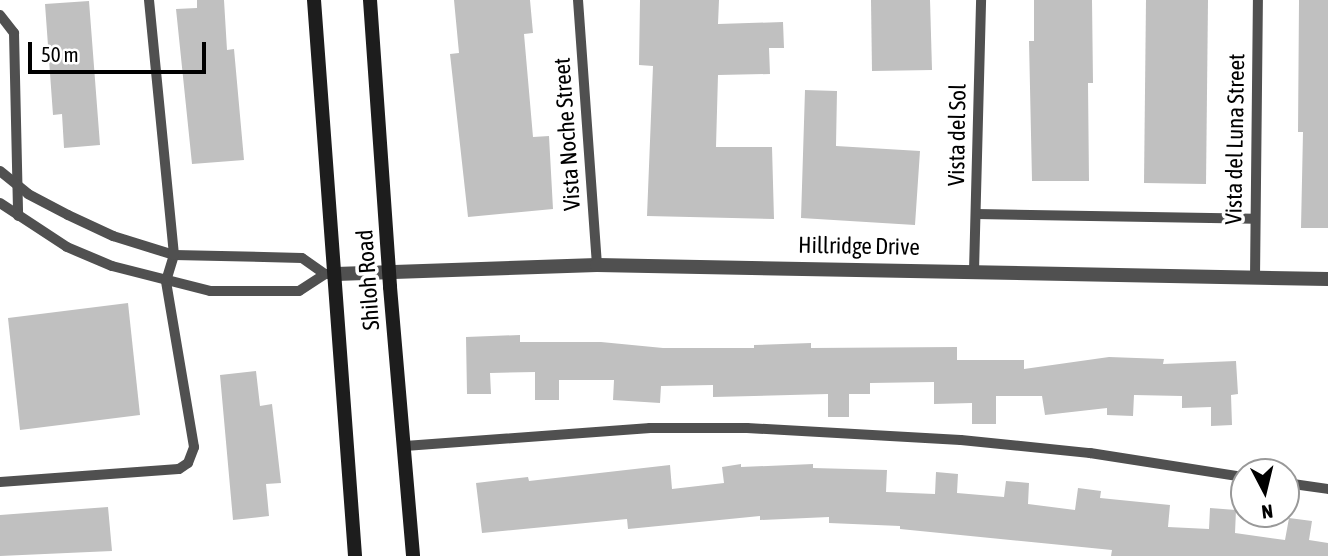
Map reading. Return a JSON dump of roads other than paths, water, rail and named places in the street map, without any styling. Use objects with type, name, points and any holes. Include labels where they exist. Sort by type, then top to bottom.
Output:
[{"type":"main road","name":"Shiloh Road","points":[[314,0],[330,274],[355,556]]},
{"type":"main road","name":"Shiloh Road","points":[[370,0],[413,556]]},
{"type":"street","name":"Hillridge Drive","points":[[330,274],[597,265],[1328,279]]},
{"type":"lane","points":[[0,482],[179,469],[188,463],[194,447],[166,281],[174,255],[149,0]]},
{"type":"lane","name":"Vista Noche Street","points":[[578,0],[597,265]]},
{"type":"lane","name":"Vista del Sol","points":[[975,271],[981,0]]},
{"type":"lane","name":"Vista del Luna Street","points":[[1255,278],[1258,0]]},
{"type":"lane","points":[[0,15],[15,33],[18,216]]},
{"type":"lane","points":[[0,171],[19,186],[68,215],[113,236],[174,255],[302,258],[330,274]]},
{"type":"lane","points":[[0,202],[67,247],[112,266],[210,291],[299,291],[330,274]]},
{"type":"lane","points":[[976,214],[1255,219]]},
{"type":"lane","points":[[405,446],[650,428],[747,428],[961,440],[1090,453],[1230,475]]},
{"type":"lane","points":[[1300,485],[1328,489]]}]
